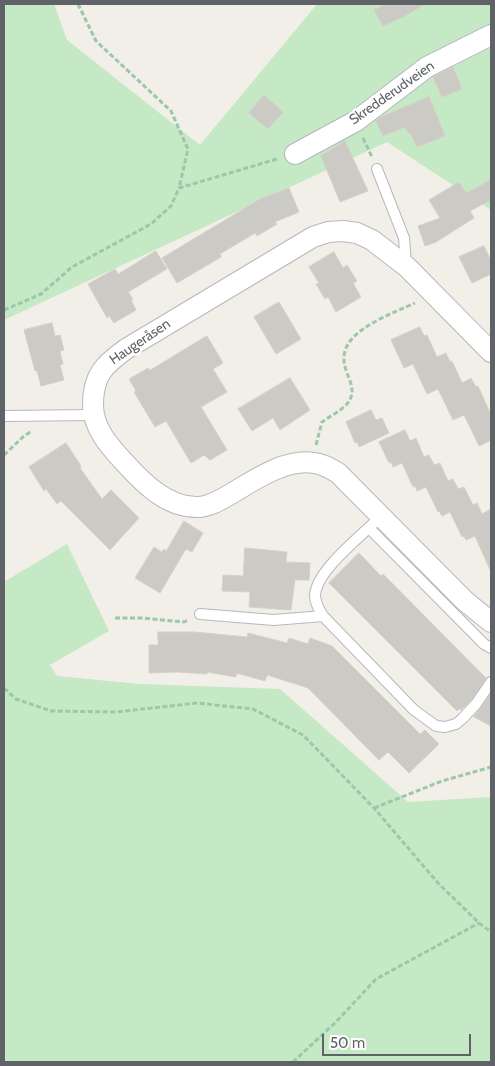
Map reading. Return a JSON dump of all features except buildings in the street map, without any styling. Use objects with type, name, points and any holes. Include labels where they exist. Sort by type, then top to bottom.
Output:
[{"type":"street","name":"Skredderudveien","points":[[295,154],[356,121],[426,67],[491,35]]},
{"type":"street","name":"Haugeråsen","points":[[491,352],[407,267],[372,240],[357,233],[328,232],[314,237],[107,362],[97,379],[93,394],[93,415],[100,431],[114,452],[139,479],[160,495],[179,505],[199,507],[215,503],[273,470],[293,463],[311,462],[324,465],[338,473],[375,522],[491,622]]},
{"type":"lane","points":[[377,169],[404,238],[407,267]]},
{"type":"lane","points":[[4,416],[93,415]]},
{"type":"lane","points":[[491,648],[484,644],[375,522],[332,564],[319,580],[315,597],[317,607],[323,616],[414,710],[436,726],[446,727],[456,724],[476,704],[491,682]]},
{"type":"lane","points":[[200,614],[274,620],[323,616]]},
{"type":"path","points":[[4,310],[41,294],[72,267],[150,224],[171,206],[179,188],[188,149],[171,110],[96,41],[78,4]]},
{"type":"path","points":[[356,121],[377,169]]},
{"type":"path","points":[[179,188],[295,154]]},
{"type":"path","points":[[311,462],[322,422],[347,404],[353,394],[352,385],[344,369],[343,357],[348,344],[366,326],[434,294]]},
{"type":"path","points":[[4,454],[24,436],[64,414]]},
{"type":"path","points":[[115,618],[142,618],[184,622],[200,614]]},
{"type":"path","points":[[4,688],[16,699],[52,711],[116,712],[197,703],[253,709],[303,735],[374,808],[438,883],[479,923],[491,932]]},
{"type":"path","points":[[374,808],[442,781],[491,767]]},
{"type":"path","points":[[293,1062],[336,1022],[376,978],[479,923]]},
{"type":"green space","points":[[4,4],[54,4],[67,40],[200,145],[317,4],[491,4],[491,210],[387,142],[4,320]]},
{"type":"green space","points":[[67,544],[109,631],[50,665],[57,676],[140,684],[280,689],[408,802],[491,797],[491,1062],[4,1062],[4,582]]}]
